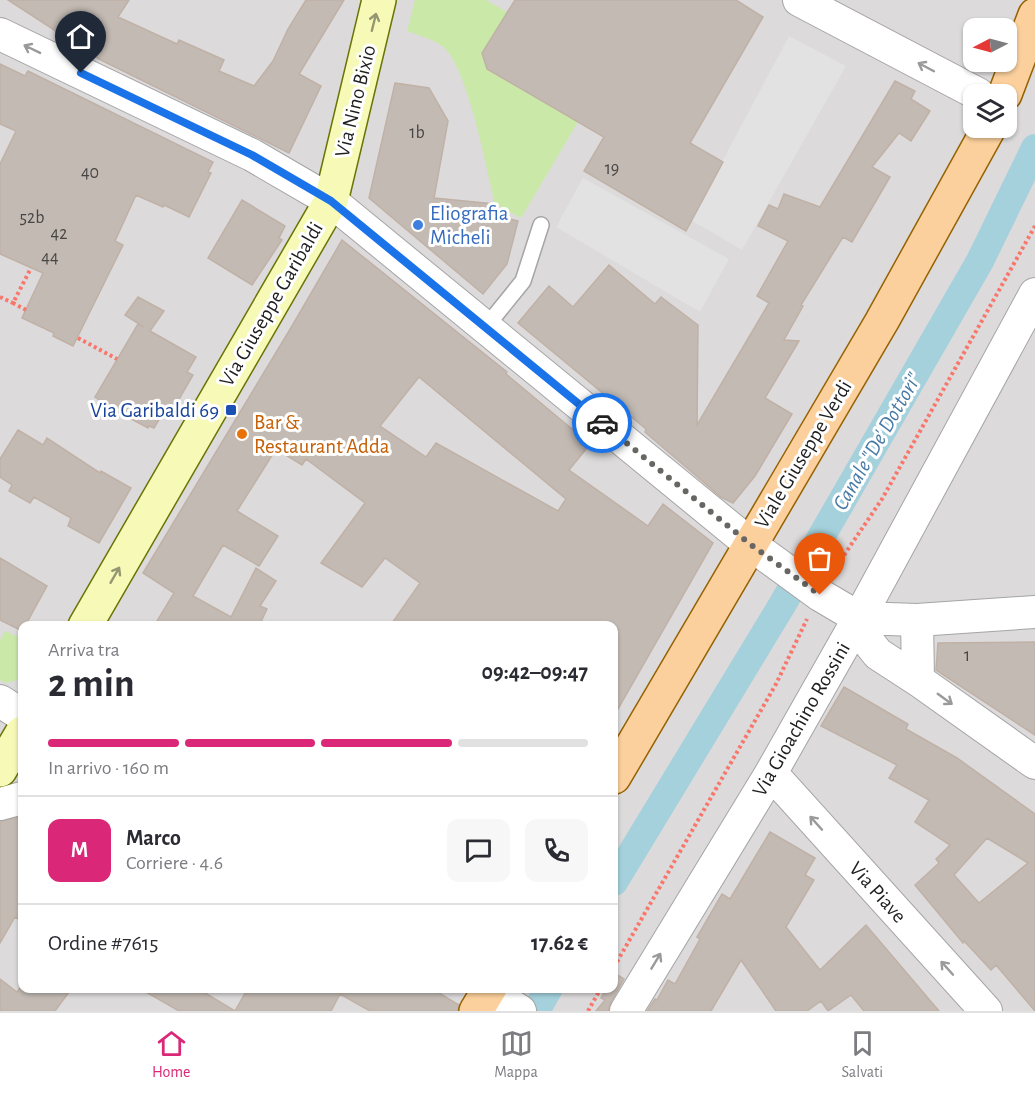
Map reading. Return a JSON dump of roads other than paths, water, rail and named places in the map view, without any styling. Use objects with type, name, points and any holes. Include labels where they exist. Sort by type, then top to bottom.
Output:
[{"type":"main road","points":[[1009,84],[1035,15]]},
{"type":"main road","name":"Viale Giuseppe Verdi","points":[[618,770],[882,321],[983,138]]},
{"type":"street","name":"Via Nino Bixio","points":[[331,201],[379,0]]},
{"type":"street","points":[[799,0],[963,86]]},
{"type":"street","points":[[0,34],[252,155],[331,201],[750,544],[820,595],[859,618],[917,620],[1035,612]]},
{"type":"street","name":"Via Giuseppe Garibaldi","points":[[88,621],[331,201]]},
{"type":"street","name":"Via Gioachino Rossini","points":[[626,1011],[771,773],[859,618],[1035,294]]},
{"type":"street","points":[[859,618],[866,639],[878,654],[1035,763]]},
{"type":"street","points":[[917,620],[918,680]]},
{"type":"street","points":[[0,701],[18,712]]},
{"type":"street","points":[[0,770],[18,740]]},
{"type":"street","name":"Via Piave","points":[[771,773],[986,1011]]},
{"type":"street","points":[[0,804],[18,799]]},
{"type":"street","points":[[484,995],[519,1010]]},
{"type":"lane","points":[[485,328],[523,281],[541,225]]},
{"type":"waterway","name":"Canale \"De' Dottori\"","points":[[618,875],[782,605],[980,261],[1035,148]]},
{"type":"waterway","name":"Canale \"De' Dottori\"","points":[[536,1011],[546,993]]},
{"type":"place","name":"Eliografia Micheli","points":[[418,225]]},
{"type":"place","name":"Via Garibaldi 69","points":[[231,410]]},
{"type":"place","name":"Bar & Restaurant Adda","points":[[242,434]]}]
